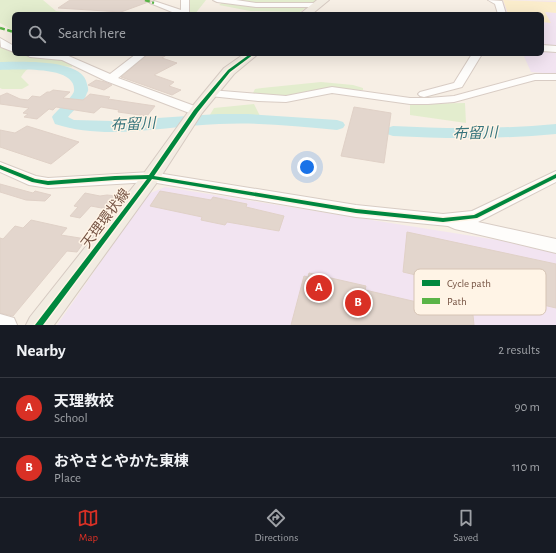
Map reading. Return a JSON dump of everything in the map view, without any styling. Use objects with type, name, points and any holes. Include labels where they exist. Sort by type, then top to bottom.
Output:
[{"type":"main road","points":[[308,12],[320,3]]},
{"type":"main road","name":"天理環状線","points":[[39,325],[151,177],[210,93],[229,72],[249,56]]},
{"type":"street","points":[[185,0],[185,12]]},
{"type":"street","points":[[217,0],[256,5],[320,3]]},
{"type":"street","points":[[492,0],[499,3],[501,12]]},
{"type":"street","points":[[154,3],[179,12]]},
{"type":"street","points":[[0,41],[4,45],[12,48]]},
{"type":"street","points":[[544,48],[556,49]]},
{"type":"street","points":[[53,56],[64,57],[191,118]]},
{"type":"street","points":[[110,78],[139,56]]},
{"type":"street","points":[[405,100],[406,98],[412,96],[458,85],[476,56]]},
{"type":"street","points":[[210,93],[258,98],[286,99],[301,98],[332,90],[405,100],[428,101],[454,99],[535,77],[556,77]]},
{"type":"street","points":[[0,167],[29,179],[48,183],[151,177],[356,211],[443,220],[556,246]]},
{"type":"street","points":[[443,220],[475,217],[556,176]]},
{"type":"street","points":[[0,323],[7,325]]},
{"type":"shaded area","points":[[500,0],[556,1],[556,74],[531,72],[524,56],[544,56],[544,12],[505,12]]},
{"type":"shaded area","points":[[165,187],[529,245],[556,252],[556,325],[57,325],[148,194]]},
{"type":"green space","points":[[0,0],[43,0],[56,11],[65,12],[12,12],[12,30],[0,23]]},
{"type":"green space","points":[[188,0],[206,0],[197,12],[188,12]]},
{"type":"green space","points":[[226,0],[321,0],[312,3],[249,3]]},
{"type":"green space","points":[[223,2],[302,6],[306,8],[300,12],[250,11],[219,5]]},
{"type":"green space","points":[[0,45],[12,51],[12,56],[32,56],[58,59],[72,64],[72,67],[44,64],[31,67],[21,77],[29,85],[22,89],[0,88]]},
{"type":"green space","points":[[321,82],[353,85],[363,88],[363,90],[318,89],[285,97],[259,95],[253,93],[255,89]]},
{"type":"green space","points":[[465,103],[466,123],[410,115],[410,104]]},
{"type":"green space","points":[[254,104],[261,118],[208,118],[214,108]]},
{"type":"sand","points":[[503,0],[556,2],[556,13],[545,12],[551,23],[544,22],[544,12],[507,12]]},
{"type":"building","points":[[70,0],[151,1],[121,12],[58,8]]},
{"type":"building","points":[[146,56],[165,56],[162,58],[177,63],[154,75],[174,82],[169,86],[181,90],[172,95],[121,77]]},
{"type":"building","points":[[96,80],[112,85],[104,90],[88,85]]},
{"type":"building","points":[[53,90],[70,92],[63,98],[83,100],[90,94],[110,97],[108,99],[155,106],[147,116],[118,112],[119,110],[101,107],[94,113],[56,107],[53,110],[49,109],[37,119],[24,117],[28,114],[23,113],[29,108],[0,104],[0,96],[7,93],[20,99],[28,100],[32,96],[40,97]]},
{"type":"building","points":[[354,107],[391,113],[384,163],[341,156]]},
{"type":"building","points":[[27,126],[79,142],[51,164],[0,147],[0,130],[15,133]]},
{"type":"building","points":[[0,184],[33,193],[35,191],[51,195],[45,201],[26,200],[0,192]]},
{"type":"building","points":[[160,191],[211,200],[213,197],[247,204],[246,207],[284,216],[279,231],[227,222],[225,225],[201,220],[202,217],[150,206]]},
{"type":"building","points":[[85,193],[100,196],[117,196],[107,209],[91,206],[80,218],[70,216],[78,207],[74,206]]},
{"type":"building","points":[[31,220],[67,228],[61,235],[86,239],[77,252],[67,251],[13,316],[0,313],[0,238],[3,239],[15,226],[23,228]]},
{"type":"building","points":[[407,232],[556,264],[556,308],[546,306],[546,269],[414,269],[414,275],[403,272]]},
{"type":"building","points":[[309,273],[366,286],[365,290],[414,301],[414,315],[473,315],[474,325],[291,325],[304,276],[308,277]]},
{"type":"waterway","name":"布留川","points":[[0,66],[49,67],[73,74],[80,81],[80,95],[60,117],[61,121],[73,125],[112,126],[218,119],[278,120],[337,125]]},
{"type":"waterway","name":"布留川","points":[[393,131],[445,134],[513,133],[556,129]]},
{"type":"marked path","points":[[145,0],[154,3]]},
{"type":"marked path","points":[[0,28],[12,31]]},
{"type":"cycle path","points":[[39,325],[151,177],[196,111],[229,71],[249,56]]},
{"type":"cycle path","points":[[0,167],[34,181],[48,183],[151,177],[356,211],[443,220],[475,217],[556,176]]},
{"type":"place","name":"天理教校","points":[[319,288]]},
{"type":"place","name":"おやさとやかた東棟","points":[[358,303]]}]
